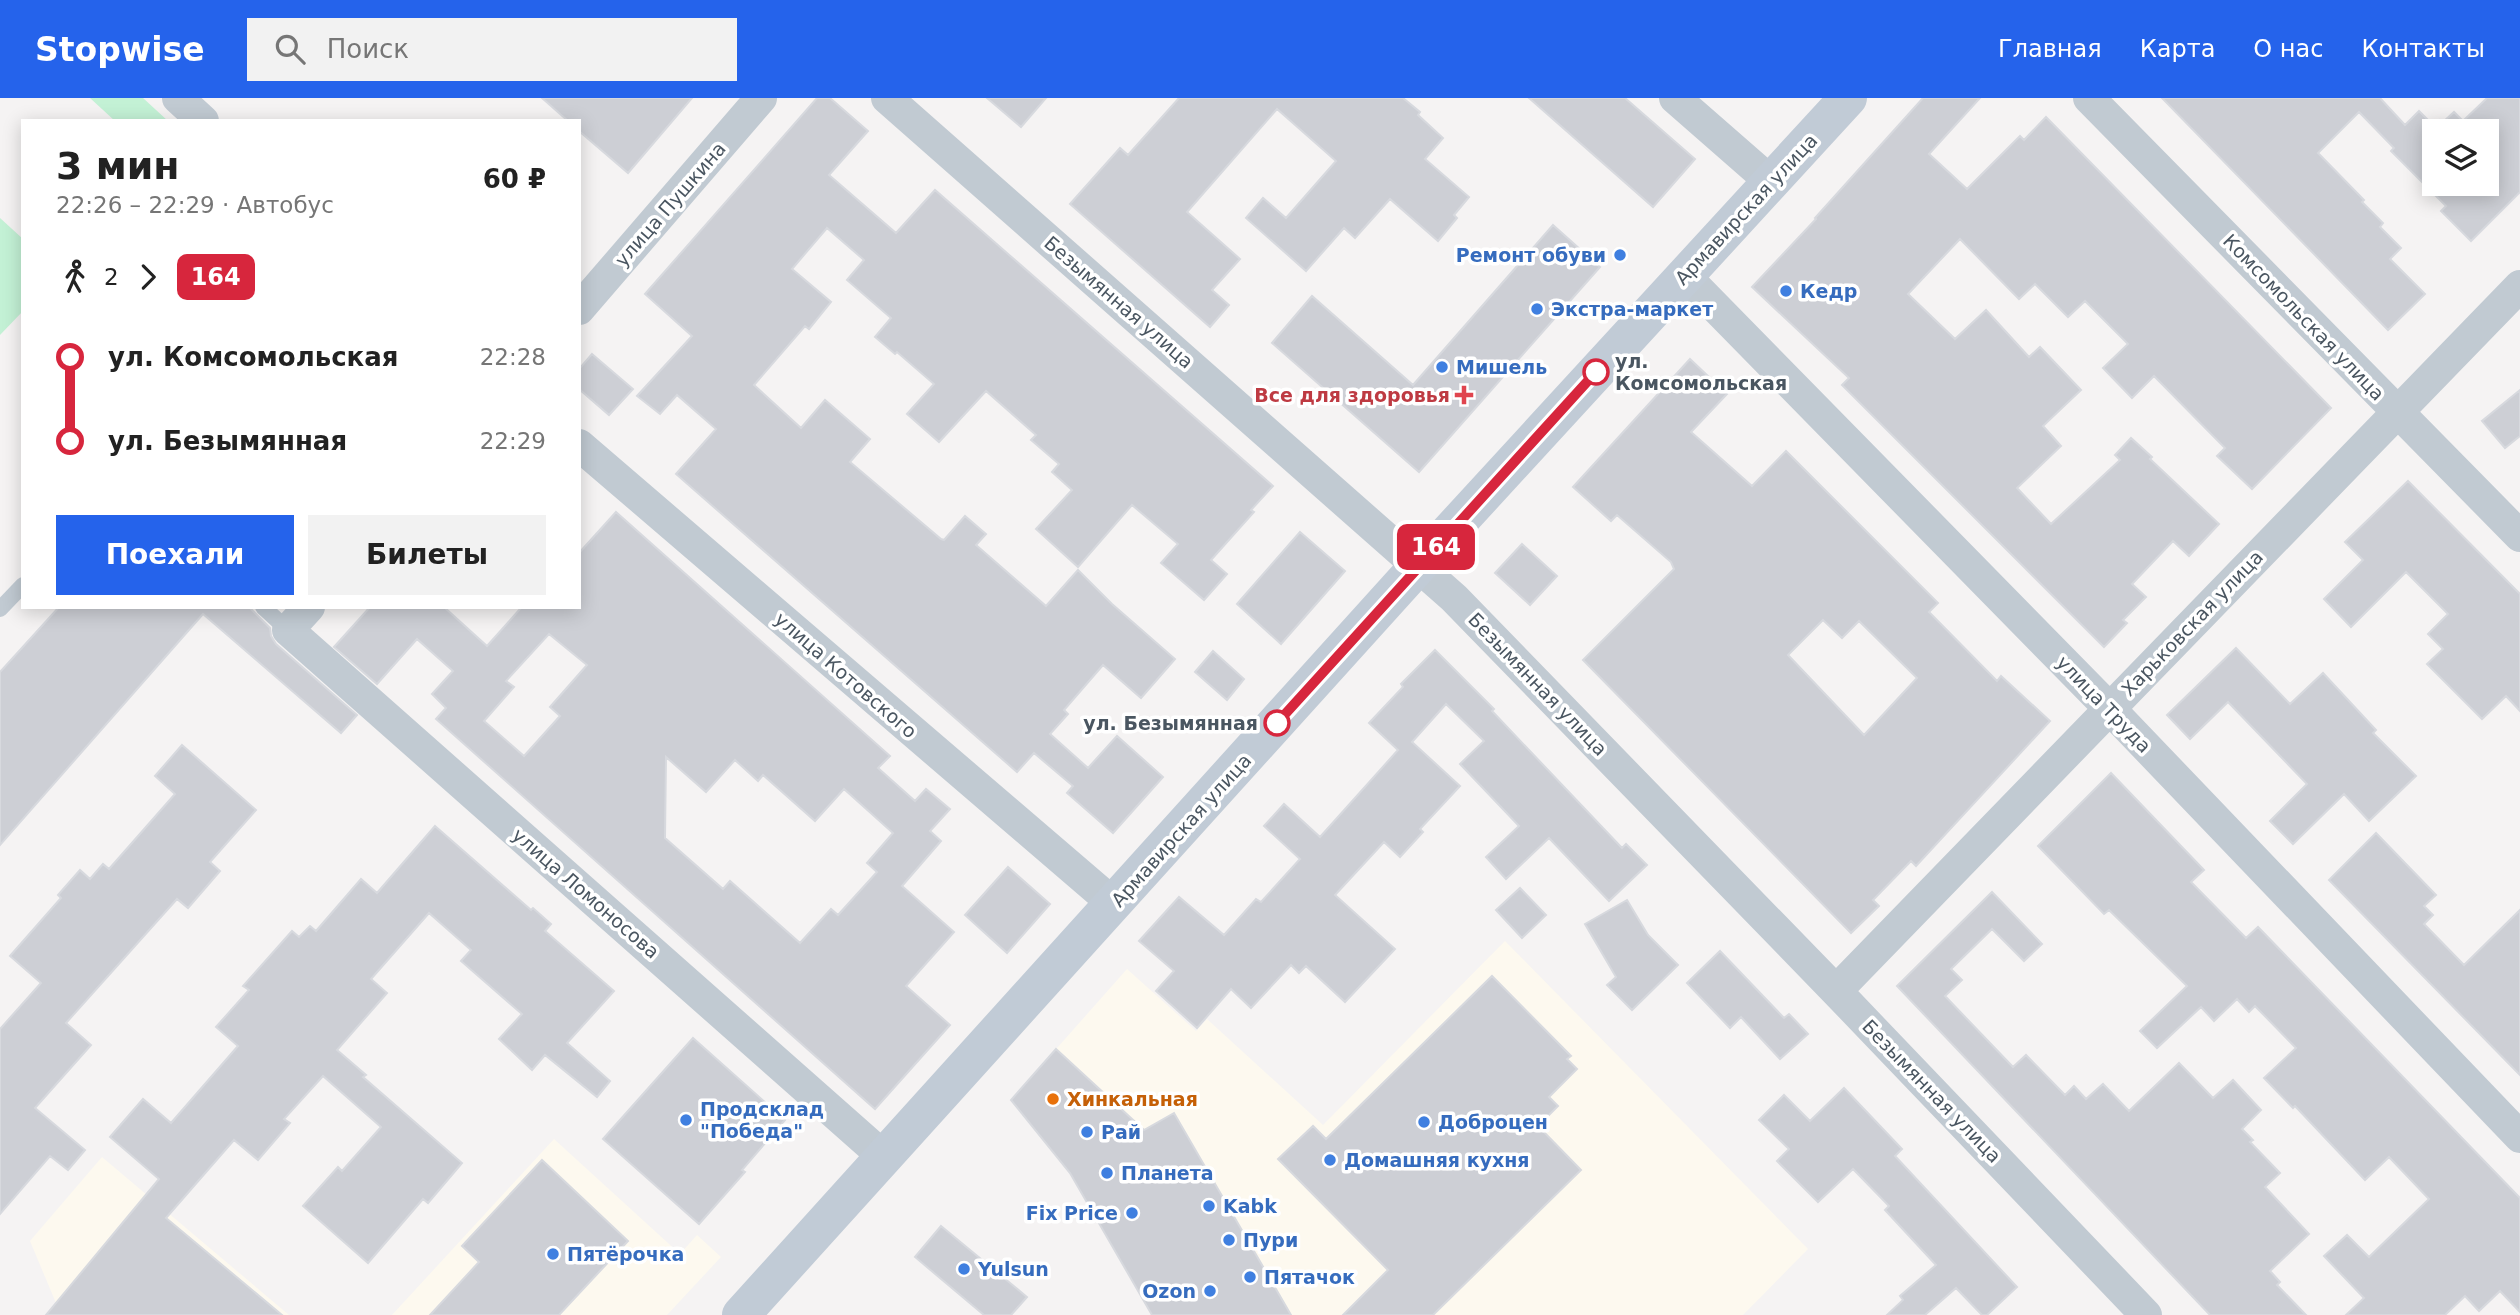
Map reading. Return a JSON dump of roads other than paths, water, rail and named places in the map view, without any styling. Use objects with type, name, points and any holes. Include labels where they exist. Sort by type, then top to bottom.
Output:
[{"type":"street","points":[[178,98],[201,119]]},
{"type":"street","name":"улица Пушкина","points":[[581,307],[761,98]]},
{"type":"street","name":"Безымянная улица","points":[[887,98],[1454,598],[2146,1315]]},
{"type":"street","points":[[1675,98],[1771,182]]},
{"type":"street","name":"Армавирская улица","points":[[741,1315],[1419,565],[1848,98]]},
{"type":"street","name":"Комсомольская улица","points":[[2089,98],[2520,536]]},
{"type":"street","name":"улица Труда","points":[[1684,275],[2110,709],[2520,1137]]},
{"type":"street","name":"Харьковская улица","points":[[1836,991],[2520,286]]},
{"type":"street","name":"улица Котовского","points":[[581,447],[1114,904]]},
{"type":"street","points":[[288,630],[307,609]]},
{"type":"street","name":"улица Ломоносова","points":[[288,630],[884,1157]]},
{"type":"lane","points":[[0,609],[21,587]]},
{"type":"lane","points":[[265,609],[288,630]]},
{"type":"place","name":"Ремонт обуви","points":[[1620,255]]},
{"type":"place","name":"Кедр","points":[[1786,291]]},
{"type":"place","name":"Экстра-маркет","points":[[1537,309]]},
{"type":"place","name":"Мишель","points":[[1442,367]]},
{"type":"place","name":"ул. Комсомольская","points":[[1596,372]]},
{"type":"place","name":"Все для здоровья","points":[[1464,395]]},
{"type":"place","name":"ул. Безымянная","points":[[1277,723]]},
{"type":"place","name":"Хинкальная","points":[[1053,1099]]},
{"type":"place","name":"Продсклад \"Победа\"","points":[[686,1120]]},
{"type":"place","name":"Доброцен","points":[[1424,1122]]},
{"type":"place","name":"Рай","points":[[1087,1132]]},
{"type":"place","name":"Домашняя кухня","points":[[1330,1160]]},
{"type":"place","name":"Планета","points":[[1107,1173]]},
{"type":"place","name":"Kabk","points":[[1209,1206]]},
{"type":"place","name":"Fix Price","points":[[1132,1213]]},
{"type":"place","name":"Пури","points":[[1229,1240]]},
{"type":"place","name":"Пятёрочка","points":[[553,1254]]},
{"type":"place","name":"Yulsun","points":[[964,1269]]},
{"type":"place","name":"Пятачок","points":[[1250,1277]]},
{"type":"place","name":"Ozon","points":[[1210,1291]]}]
